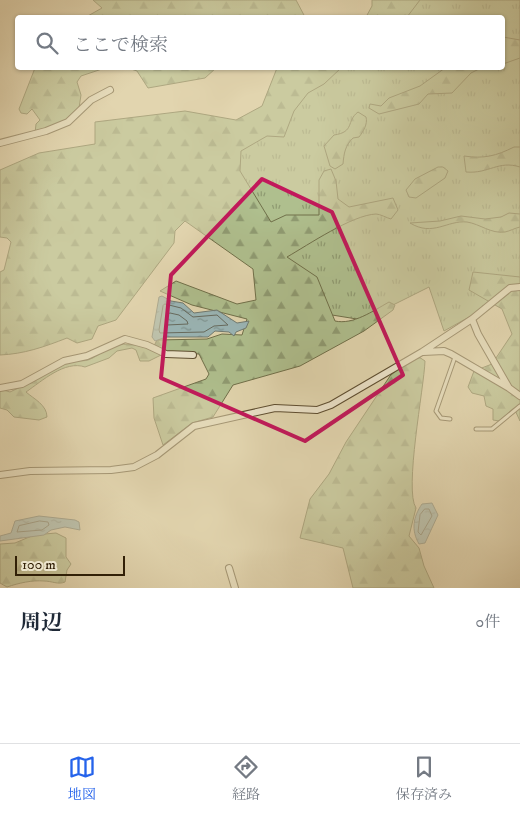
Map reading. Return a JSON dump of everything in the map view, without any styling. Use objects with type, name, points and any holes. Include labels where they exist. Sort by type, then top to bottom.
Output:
[{"type":"street","points":[[0,143],[46,132],[68,122],[91,100],[110,90]]},
{"type":"street","points":[[0,475],[30,471],[111,470],[134,467],[157,455],[194,426],[275,408],[316,410],[331,405],[422,352],[483,312],[498,296],[510,288],[520,287]]},
{"type":"street","points":[[472,319],[508,388]]},
{"type":"street","points":[[0,388],[22,384],[64,360],[87,356],[125,339],[147,345],[166,354],[193,355]]},
{"type":"street","points":[[422,352],[444,351],[520,396]]},
{"type":"street","points":[[229,568],[235,588]]},
{"type":"lane","points":[[450,419],[441,418],[436,411],[455,358]]},
{"type":"lane","points":[[476,429],[492,429],[520,406]]},
{"type":"highlighted area","points":[[262,179],[332,212],[403,375],[305,441],[161,378],[171,275]]},
{"type":"green space","points":[[93,0],[296,0],[304,15],[90,15],[102,8]]},
{"type":"green space","points":[[372,0],[420,0],[409,15],[367,15],[372,6]]},
{"type":"green space","points":[[416,0],[520,0],[520,297],[496,302],[444,331],[429,287],[363,320],[332,315],[262,234],[233,156],[324,70],[505,70],[505,15],[391,15]]},
{"type":"green space","points":[[505,37],[520,40],[520,58],[505,63]]},
{"type":"green space","points":[[34,70],[99,70],[81,76],[77,82],[81,95],[79,108],[66,120],[35,133],[36,124],[40,120],[32,109],[27,114],[21,113],[19,109]]},
{"type":"green space","points":[[134,70],[214,70],[205,78],[148,88],[137,71]]},
{"type":"green space","points":[[276,70],[339,70],[324,84],[308,93],[294,111],[284,137],[267,136],[241,151],[240,171],[271,222],[286,215],[319,215],[319,180],[324,171],[331,169],[336,181],[338,199],[349,207],[393,198],[398,210],[391,219],[376,214],[355,219],[330,231],[287,257],[317,277],[335,321],[342,322],[356,319],[389,302],[395,305],[393,310],[364,331],[300,366],[233,385],[213,417],[192,423],[163,445],[154,418],[153,398],[206,379],[209,374],[199,354],[165,353],[149,361],[140,361],[136,350],[132,348],[117,351],[109,358],[85,367],[70,366],[62,369],[46,377],[26,392],[45,409],[47,417],[39,420],[14,417],[7,410],[0,408],[0,389],[10,392],[65,363],[88,360],[115,346],[128,344],[154,346],[157,340],[207,339],[222,334],[242,335],[247,319],[192,305],[160,291],[176,281],[237,304],[256,300],[253,269],[185,221],[175,231],[174,243],[116,320],[98,326],[92,339],[77,343],[67,338],[34,350],[0,355],[0,272],[4,270],[11,242],[7,238],[0,237],[0,170],[39,153],[95,144],[95,122],[185,111],[236,120],[262,106]]},
{"type":"green space","points":[[442,70],[477,70],[471,73],[452,93],[428,94],[419,104],[379,114],[369,108],[370,104],[381,106],[389,98],[420,86]]},
{"type":"green space","points":[[358,112],[366,117],[365,128],[359,137],[353,138],[350,141],[345,150],[343,164],[335,169],[330,166],[324,146],[334,135],[341,134],[348,129],[354,115]]},
{"type":"green space","points":[[514,147],[520,147],[520,167],[506,165],[481,171],[466,172],[464,156],[490,156]]},
{"type":"green space","points":[[438,167],[443,167],[448,171],[445,178],[416,198],[409,197],[406,190],[415,179]]},
{"type":"green space","points":[[509,213],[520,214],[520,227],[505,232],[495,232],[467,222],[433,228],[418,227],[410,223],[440,221],[461,216],[485,219],[501,217]]},
{"type":"green space","points":[[473,272],[520,277],[520,421],[514,408],[499,421],[493,420],[493,409],[486,406],[484,396],[472,393],[468,387],[474,371],[492,364],[512,334],[502,309],[469,290]]},
{"type":"green space","points":[[419,357],[425,361],[413,461],[413,498],[416,508],[409,536],[419,548],[424,566],[434,588],[353,588],[343,548],[300,538],[310,499],[329,474],[346,442],[390,376],[399,368]]},
{"type":"green space","points":[[56,533],[66,538],[66,557],[71,564],[67,570],[65,582],[35,581],[7,587],[0,583],[0,544],[15,543],[34,535]]},
{"type":"water","points":[[162,296],[171,301],[183,303],[194,313],[217,310],[237,323],[249,321],[246,328],[236,332],[234,336],[229,332],[215,331],[208,337],[166,337],[155,341],[152,337],[159,297]]},
{"type":"water","points":[[432,503],[438,515],[425,543],[419,544],[414,529],[415,519],[422,504]]},
{"type":"water","points":[[39,516],[75,520],[79,522],[80,530],[65,527],[51,530],[44,535],[0,541],[0,536],[11,533],[15,521]]}]
